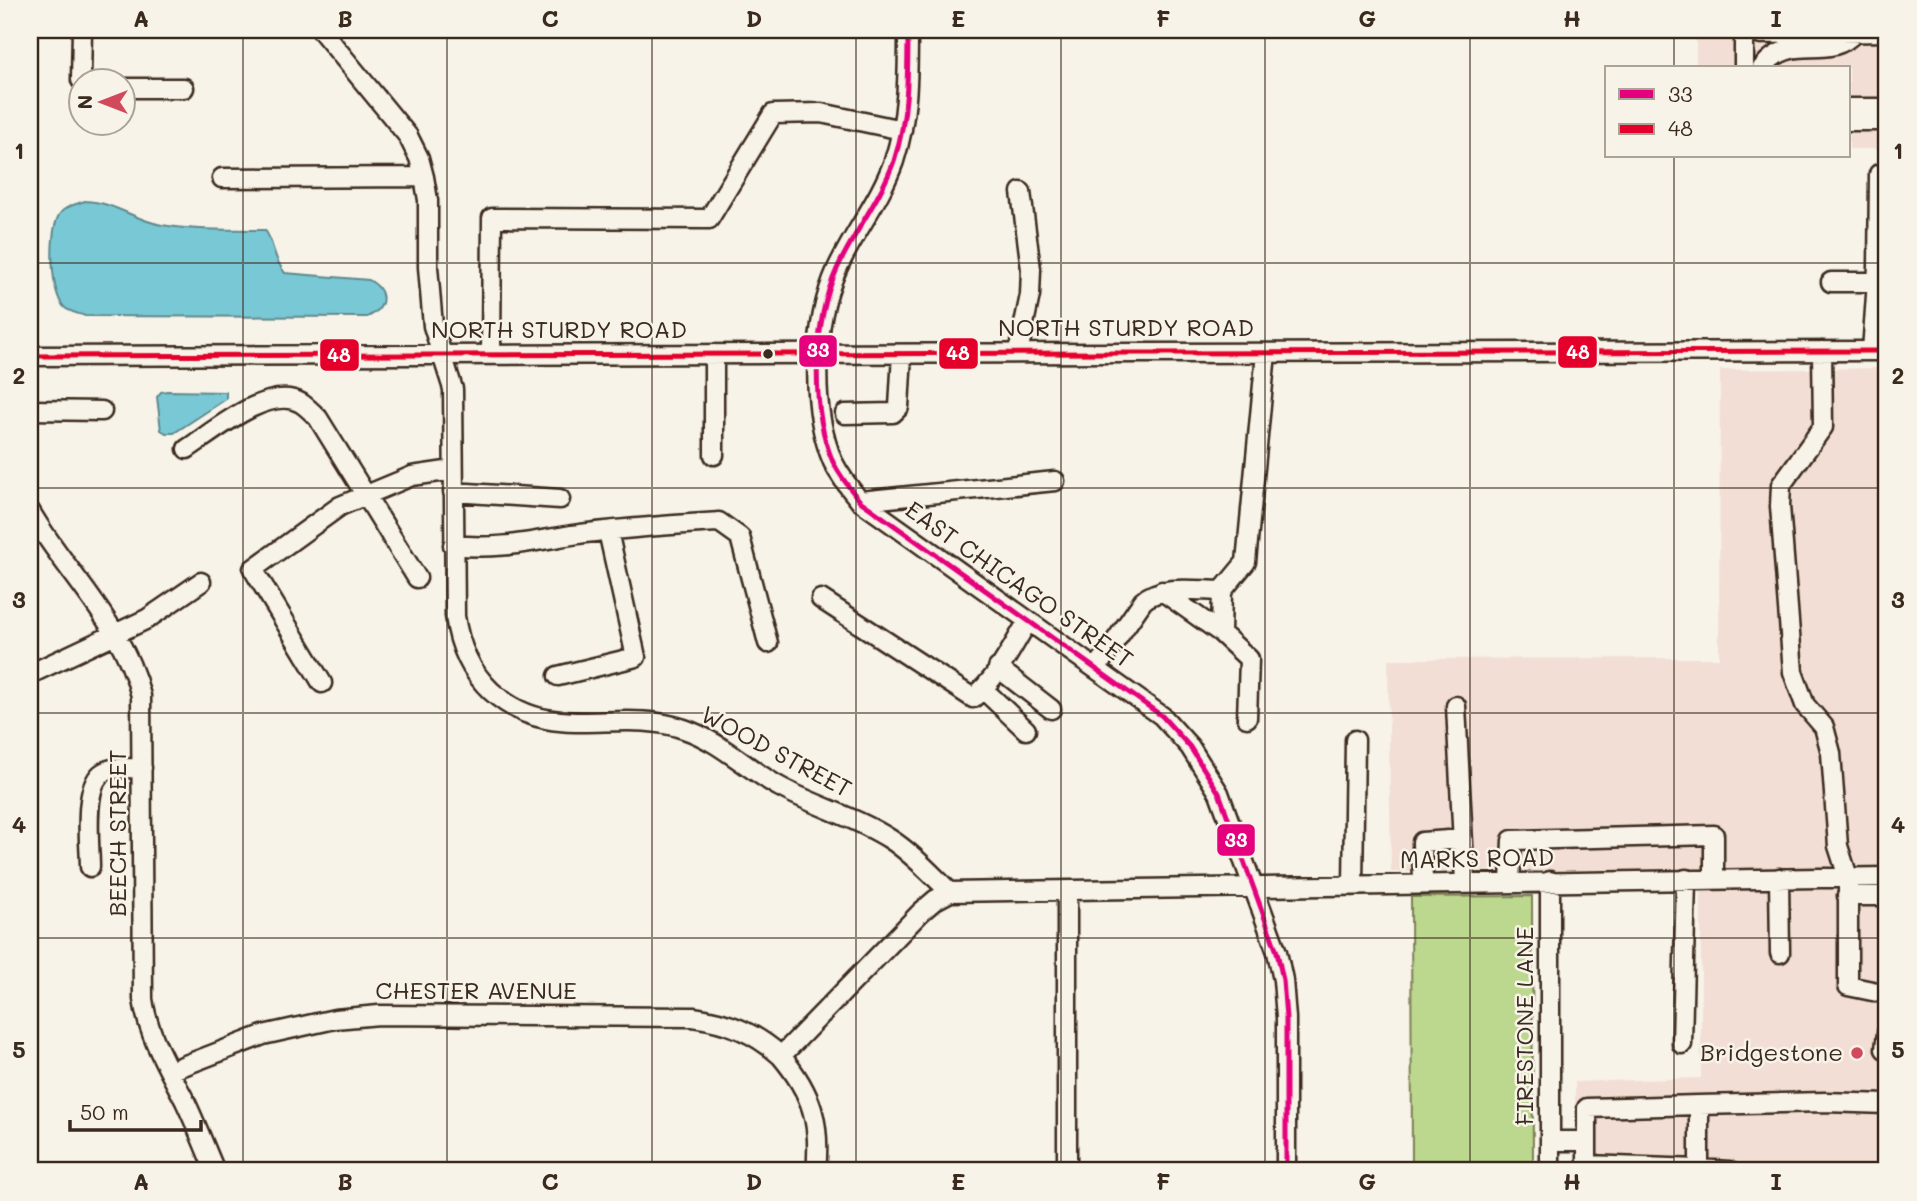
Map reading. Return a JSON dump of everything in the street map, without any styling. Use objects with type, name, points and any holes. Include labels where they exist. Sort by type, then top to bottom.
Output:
[{"type":"street","points":[[81,66],[82,30]]},
{"type":"street","name":"WOOD STREET","points":[[321,30],[408,136],[419,158],[424,177],[428,200],[428,267],[433,326],[453,389],[453,545],[457,635],[471,667],[483,684],[497,696],[533,716],[553,722],[643,722],[685,729],[723,748],[781,787],[890,839],[950,892]]},
{"type":"street","name":"EAST CHICAGO STREET","points":[[908,30],[908,94],[902,130],[886,180],[836,271],[829,293],[818,354],[819,405],[833,462],[845,484],[860,501],[1162,716],[1191,747],[1219,793],[1237,835],[1252,888],[1266,918],[1283,980],[1286,1018],[1286,1171]]},
{"type":"street","points":[[1744,66],[1744,34],[1887,32]]},
{"type":"street","points":[[1764,66],[1785,50],[1837,46],[1855,33]]},
{"type":"street","points":[[1782,66],[1790,55],[1804,47]]},
{"type":"street","points":[[136,88],[184,88]]},
{"type":"street","points":[[1850,108],[1887,108]]},
{"type":"street","points":[[491,355],[492,218],[709,219],[773,114],[821,113],[902,130]]},
{"type":"street","points":[[1850,121],[1887,121]]},
{"type":"street","points":[[1879,174],[1879,351]]},
{"type":"street","points":[[222,178],[424,177]]},
{"type":"street","points":[[1018,353],[1030,295],[1031,269],[1021,192]]},
{"type":"street","points":[[1831,282],[1877,282]]},
{"type":"street","points":[[1822,351],[1823,427],[1781,485],[1780,506],[1793,672],[1805,705],[1824,727],[1831,753],[1838,846],[1847,877],[1848,986],[1882,993],[1887,998]]},
{"type":"street","name":"NORTH STURDY ROAD","points":[[30,356],[1879,351]]},
{"type":"street","points":[[1221,634],[1222,591],[1246,562],[1266,353]]},
{"type":"street","points":[[714,455],[715,354]]},
{"type":"street","points":[[845,414],[893,413],[899,407],[902,354]]},
{"type":"street","points":[[187,449],[251,407],[281,398],[299,402],[318,418],[417,578]]},
{"type":"street","points":[[30,410],[102,411]]},
{"type":"street","points":[[322,683],[253,569],[340,506],[412,476],[453,470]]},
{"type":"street","points":[[860,501],[1055,481]]},
{"type":"street","points":[[453,492],[560,499]]},
{"type":"street","name":"BEECH STREET","points":[[30,512],[114,635],[136,676],[141,696],[143,999],[151,1034],[215,1171]]},
{"type":"street","points":[[453,545],[492,548],[573,535],[719,522],[740,537],[768,643]]},
{"type":"street","points":[[558,676],[636,657],[608,531]]},
{"type":"street","points":[[30,674],[148,619],[201,582]]},
{"type":"street","points":[[1096,669],[1143,601],[1151,594],[1162,591],[1222,591]]},
{"type":"street","points":[[1162,591],[1221,634],[1249,659],[1247,718]]},
{"type":"street","points":[[821,599],[973,698],[984,690],[1028,621]]},
{"type":"street","points":[[998,668],[1051,709]]},
{"type":"street","points":[[984,690],[1027,730]]},
{"type":"street","points":[[1456,706],[1465,883]]},
{"type":"street","points":[[1353,886],[1355,740]]},
{"type":"street","points":[[90,867],[90,796],[94,781],[104,772],[142,768]]},
{"type":"street","points":[[1510,882],[1512,840],[1714,835],[1714,879]]},
{"type":"street","points":[[1423,884],[1422,842],[1462,839]]},
{"type":"street","name":"MARKS ROAD","points":[[950,892],[1887,877]]},
{"type":"street","points":[[1779,878],[1780,953]]},
{"type":"street","points":[[1682,1044],[1686,879]]},
{"type":"street","name":"FIRESTONE LANE","points":[[1550,881],[1550,1171]]},
{"type":"street","points":[[1067,891],[1067,1171]]},
{"type":"street","points":[[780,1056],[921,912],[950,892]]},
{"type":"street","points":[[1847,896],[1887,896]]},
{"type":"street","name":"CHESTER AVENUE","points":[[170,1071],[262,1035],[335,1019],[379,1014],[693,1017],[716,1020],[742,1029],[765,1042],[797,1076],[810,1099],[817,1126],[816,1171]]},
{"type":"street","points":[[1887,1032],[1887,1049]]},
{"type":"street","points":[[1729,1171],[1587,1165],[1587,1108],[1825,1102],[1887,1104]]},
{"type":"street","points":[[1699,1105],[1699,1169]]},
{"type":"street","points":[[1550,1141],[1587,1141]]},
{"type":"shaded area","points":[[1696,30],[1887,30],[1887,149],[1850,149],[1850,66],[1696,66]]},
{"type":"shaded area","points":[[1887,368],[1887,867],[1391,872],[1388,659],[1719,658],[1720,370]]},
{"type":"shaded area","points":[[1887,888],[1887,1160],[1881,1171],[1576,1171],[1575,1082],[1701,1078],[1701,891]]},
{"type":"green space","points":[[1532,896],[1533,1166],[1412,1166],[1411,897]]},
{"type":"water","points":[[85,201],[106,204],[162,225],[201,229],[265,230],[285,273],[369,280],[382,294],[382,304],[367,317],[85,316],[75,313],[65,308],[56,290],[52,264],[53,237],[60,214],[70,206]]},
{"type":"water","points":[[161,392],[226,392],[226,399],[174,433],[166,433],[161,430],[157,397]]},
{"type":"transit line","name":"33","points":[[908,30],[905,113],[899,145],[882,189],[837,269],[823,314],[817,365],[818,391],[821,417],[833,462],[860,501],[1162,716],[1190,747],[1219,793],[1277,952],[1283,980],[1286,1018],[1286,1171]]},
{"type":"transit line","name":"48","points":[[30,356],[1887,351]]},
{"type":"place","name":"Bridgestone","points":[[1857,1053]]}]
